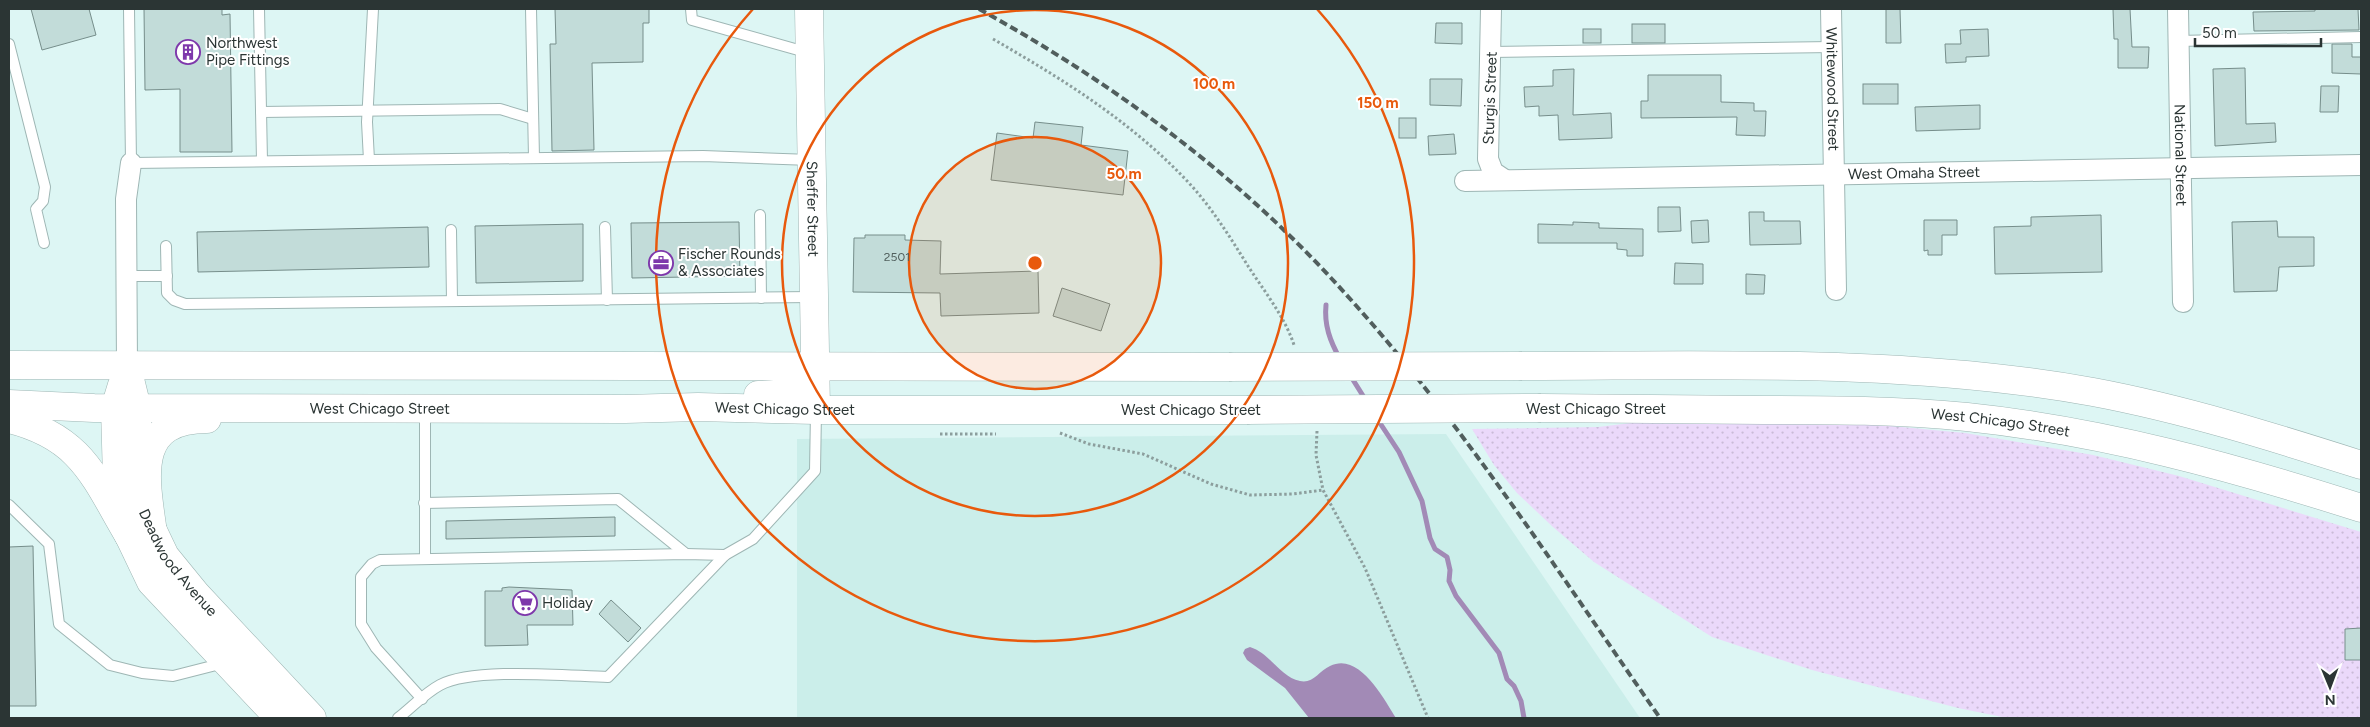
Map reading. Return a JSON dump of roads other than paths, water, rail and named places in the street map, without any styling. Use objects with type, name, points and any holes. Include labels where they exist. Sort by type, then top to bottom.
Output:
[{"type":"main road","name":"Sheffer Street","points":[[809,9],[816,410]]},
{"type":"main road","points":[[9,365],[127,367],[1797,366],[1876,369],[1977,376],[2093,392],[2152,405],[2263,435],[2361,465]]},
{"type":"main road","points":[[9,380],[82,381],[104,378],[127,367]]},
{"type":"main road","name":"Deadwood Avenue","points":[[127,367],[126,408],[117,505],[118,513],[165,556],[279,718]]},
{"type":"main road","points":[[625,409],[697,395],[780,395],[797,389],[810,379],[816,367]]},
{"type":"main road","name":"West Chicago Street","points":[[9,404],[425,414],[698,407],[816,410],[1541,408],[1871,410],[1968,417],[2054,429],[2135,444],[2254,475],[2361,508]]},
{"type":"main road","points":[[141,534],[147,484],[148,451],[160,435],[175,425],[197,419],[425,414],[594,418],[698,407]]},
{"type":"main road","points":[[9,419],[42,429],[76,453],[141,534]]},
{"type":"main road","points":[[2254,475],[2347,489],[2361,494]]},
{"type":"main road","name":"Deadwood Avenue","points":[[234,654],[312,718]]},
{"type":"street","name":"Sturgis Street","points":[[1491,9],[1488,159],[1493,172],[1505,180]]},
{"type":"street","name":"Whitewood Street","points":[[1831,9],[1836,290]]},
{"type":"street","name":"National Street","points":[[2178,9],[2182,302]]},
{"type":"street","name":"Deadwood Avenue","points":[[127,367],[126,199],[131,163]]},
{"type":"street","name":"West Omaha Street","points":[[1465,181],[2361,165]]},
{"type":"lane","points":[[129,9],[131,163],[703,156],[812,160]]},
{"type":"lane","points":[[259,9],[262,162]]},
{"type":"lane","points":[[369,160],[368,110],[373,9]]},
{"type":"lane","points":[[531,9],[534,158]]},
{"type":"lane","points":[[691,9],[692,20],[810,53]]},
{"type":"lane","points":[[2178,41],[2361,37]]},
{"type":"lane","points":[[9,44],[45,187],[43,201],[36,209],[44,243]]},
{"type":"lane","points":[[1491,52],[1832,47]]},
{"type":"lane","points":[[261,112],[500,109],[533,118]]},
{"type":"lane","points":[[760,215],[761,298]]},
{"type":"lane","points":[[605,227],[607,300]]},
{"type":"lane","points":[[451,230],[452,301]]},
{"type":"lane","points":[[166,246],[168,293],[174,300],[185,304],[814,298]]},
{"type":"lane","points":[[127,276],[167,276]]},
{"type":"lane","points":[[398,718],[439,686],[459,677],[496,675],[608,677],[725,555],[753,539],[815,471],[816,410]]},
{"type":"lane","points":[[425,414],[425,558]]},
{"type":"lane","points":[[424,503],[618,499],[686,554]]},
{"type":"lane","points":[[10,507],[49,544],[59,624],[110,665],[142,673],[173,676],[234,654]]},
{"type":"lane","points":[[422,699],[387,662],[361,624],[362,577],[366,570],[380,560],[686,554],[725,555]]},
{"type":"waterway","points":[[1326,305],[1329,333],[1340,359]]},
{"type":"waterway","points":[[1350,375],[1365,399]]},
{"type":"waterway","points":[[1376,417],[1399,452],[1422,501],[1430,538],[1435,549],[1447,557],[1450,570],[1449,581],[1456,596],[1499,653],[1507,679],[1514,686],[1521,701],[1524,718]]},
{"type":"railway","points":[[979,9],[1074,66],[1166,130],[1252,200],[1331,278],[1377,329],[1462,437],[1543,548],[1660,718]]},
{"type":"place","name":"Northwest Pipe Fittings","points":[[188,52]]},
{"type":"place","name":"Fischer Rounds & Associates","points":[[661,263]]},
{"type":"place","name":"Holiday","points":[[525,603]]}]
